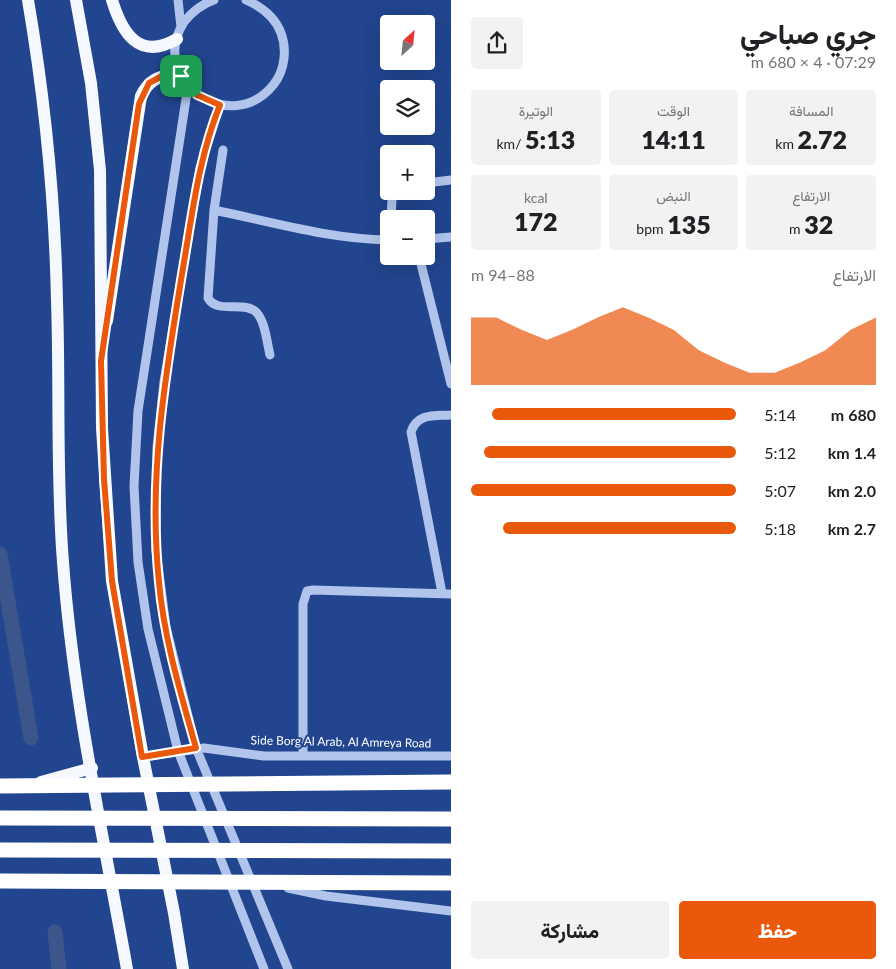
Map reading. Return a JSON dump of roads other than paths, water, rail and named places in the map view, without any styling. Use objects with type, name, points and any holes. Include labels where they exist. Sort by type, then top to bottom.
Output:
[{"type":"highway","points":[[0,786],[451,782]]},
{"type":"highway","points":[[0,818],[451,819]]},
{"type":"highway","points":[[0,850],[451,851]]},
{"type":"highway","points":[[0,881],[259,881],[451,884]]},
{"type":"main road","points":[[28,0],[44,115],[55,243],[58,462],[63,562],[74,663],[127,969]]},
{"type":"main road","points":[[76,0],[91,83],[100,170],[104,479],[112,581],[142,757],[174,912],[183,968]]},
{"type":"main road","points":[[112,0],[123,30],[136,41],[152,46],[161,46],[179,33]]},
{"type":"main road","points":[[101,361],[141,96],[149,83],[164,75],[185,81]]},
{"type":"main road","points":[[0,793],[92,768]]},
{"type":"street","points":[[178,0],[179,33],[176,58],[185,81],[203,98],[220,105],[246,104],[257,99],[276,82],[281,71],[284,46],[276,22],[268,12],[246,0]]},
{"type":"street","points":[[179,33],[198,8],[214,0]]},
{"type":"street","points":[[185,81],[178,165],[142,373],[134,477],[135,524],[142,596],[155,663],[178,751],[264,969]]},
{"type":"street","points":[[220,105],[200,168],[164,382],[155,482],[159,584],[175,671],[196,748],[288,969]]},
{"type":"street","points":[[223,150],[214,210],[208,298],[216,305],[248,308],[256,311],[270,355]]},
{"type":"street","points":[[435,183],[451,180]]},
{"type":"street","points":[[214,210],[314,232],[380,239]]},
{"type":"street","points":[[435,238],[451,237]]},
{"type":"street","points":[[421,265],[451,384]]},
{"type":"street","points":[[303,756],[303,604],[307,592],[313,590],[446,593],[411,432],[416,420],[422,417],[451,415]]},
{"type":"street","name":"Side Borg Al Arab, Al Amreya Road","points":[[142,757],[196,748],[264,756],[451,756]]},
{"type":"street","points":[[259,881],[326,896],[451,912]]},
{"type":"waterway","points":[[0,554],[31,738]]},
{"type":"waterway","points":[[55,932],[59,969]]}]
